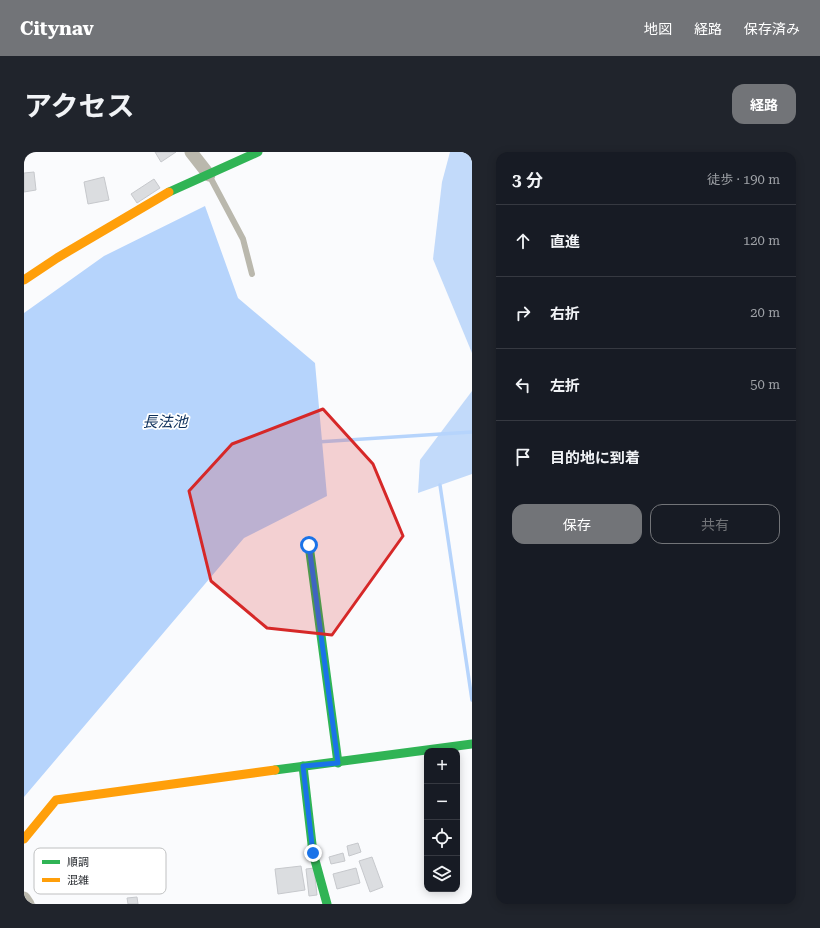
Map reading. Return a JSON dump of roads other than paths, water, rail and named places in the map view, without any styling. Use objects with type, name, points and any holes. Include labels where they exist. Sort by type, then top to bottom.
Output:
[{"type":"street","points":[[191,152],[209,175]]},
{"type":"street","points":[[24,280],[57,258],[159,197],[258,152]]},
{"type":"street","points":[[309,545],[338,763]]},
{"type":"street","points":[[24,839],[56,800],[472,744]]},
{"type":"street","points":[[303,766],[313,853],[327,904]]},
{"type":"street","points":[[24,898],[28,904]]},
{"type":"lane","points":[[209,175],[243,239],[252,274]]},
{"type":"water","name":"長法池","points":[[205,206],[238,298],[315,363],[327,496],[244,538],[24,797],[24,313],[104,256]]},
{"type":"waterway","points":[[317,442],[472,432]]},
{"type":"waterway","points":[[440,485],[472,700]]}]
